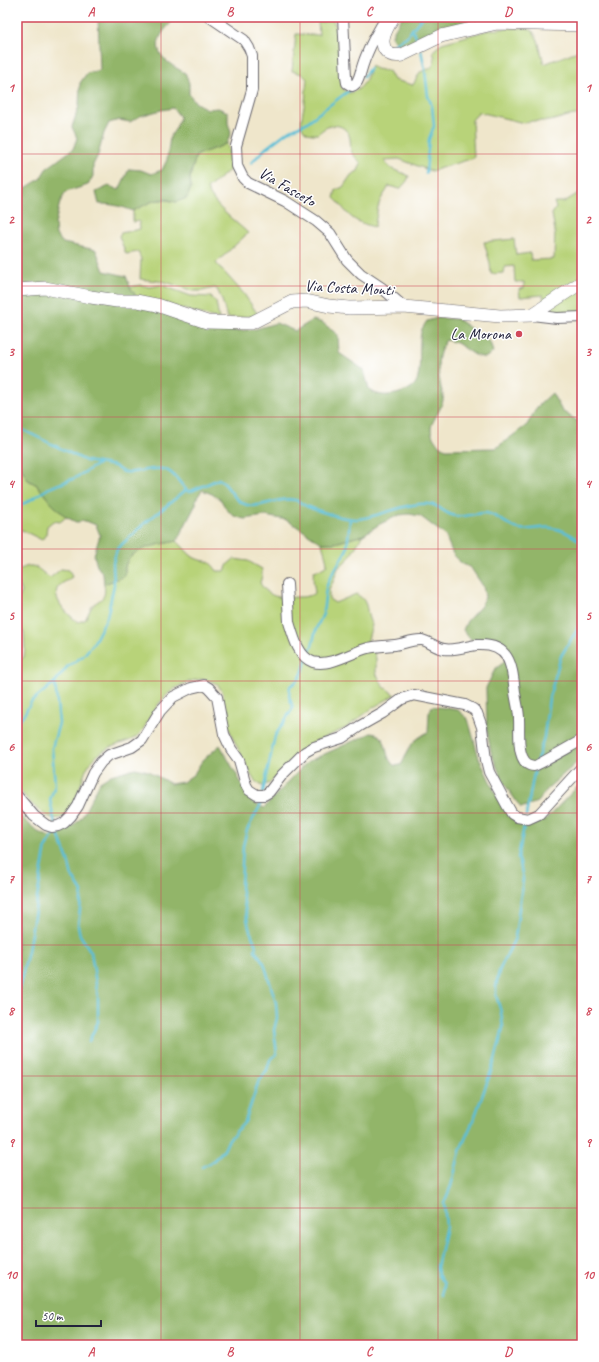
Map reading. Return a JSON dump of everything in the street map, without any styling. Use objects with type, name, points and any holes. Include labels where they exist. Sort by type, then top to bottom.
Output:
[{"type":"street","name":"Via Fasceto","points":[[210,17],[244,40],[250,48],[252,56],[252,90],[236,146],[237,166],[243,178],[248,183],[285,201],[316,221],[330,233],[347,260],[361,274],[382,288],[404,307]]},
{"type":"street","points":[[343,17],[346,77],[347,83],[352,86],[356,84],[365,59],[386,17]]},
{"type":"street","points":[[393,17],[386,29],[383,43],[386,50],[390,54],[395,55],[402,55],[441,36],[497,23],[582,25]]},
{"type":"street","points":[[532,315],[582,282]]},
{"type":"street","name":"Via Costa Monti","points":[[17,290],[45,288],[91,297],[150,304],[207,322],[251,323],[292,302],[306,301],[329,306],[349,308],[404,307],[500,316],[532,315]]},
{"type":"street","points":[[532,315],[556,318],[582,317]]},
{"type":"street","points":[[288,584],[290,627],[302,654],[310,660],[317,663],[325,662],[369,648],[397,645],[420,640],[444,649],[459,649],[482,645],[492,647],[504,654],[511,664],[519,717],[520,749],[521,755],[526,763],[534,766],[538,765],[582,740]]},
{"type":"street","points":[[17,796],[34,816],[46,825],[52,827],[64,823],[78,806],[93,773],[100,762],[114,752],[132,747],[142,740],[160,711],[173,697],[191,688],[204,686],[209,688],[217,697],[224,734],[231,749],[239,760],[246,785],[249,790],[257,795],[264,795],[269,792],[305,752],[314,747],[342,738],[383,713],[402,699],[410,696],[419,696],[465,705],[477,713],[482,727],[489,772],[508,808],[512,814],[517,817],[528,819],[539,814],[582,767]]},
{"type":"green space","points":[[98,17],[174,17],[159,39],[158,46],[160,52],[167,62],[185,73],[189,83],[189,94],[196,103],[207,109],[218,108],[228,112],[228,123],[231,133],[227,143],[196,156],[190,177],[191,188],[187,198],[176,202],[165,199],[153,201],[133,211],[108,204],[99,204],[96,192],[109,186],[119,190],[129,169],[141,170],[151,174],[162,170],[167,160],[170,137],[176,128],[180,117],[173,108],[140,116],[130,122],[119,120],[109,123],[93,165],[93,176],[88,185],[66,192],[60,202],[55,224],[56,235],[63,243],[96,250],[104,271],[126,276],[130,287],[136,296],[119,297],[17,285],[17,197],[21,191],[40,179],[46,169],[73,149],[77,138],[72,127],[79,106],[80,83],[87,73],[100,70]]},
{"type":"green space","points":[[402,17],[509,17],[452,29],[408,44],[398,45],[392,37],[393,32]]},
{"type":"green space","points":[[318,20],[322,22],[333,20],[338,32],[342,88],[349,93],[362,86],[371,65],[376,69],[389,71],[394,80],[413,85],[420,72],[433,65],[433,51],[442,43],[489,30],[527,28],[533,31],[538,40],[544,64],[580,50],[582,53],[582,114],[550,121],[532,121],[524,123],[479,112],[472,120],[474,158],[431,171],[399,159],[384,160],[392,169],[409,176],[407,181],[400,189],[389,186],[377,210],[374,227],[364,224],[357,221],[347,213],[334,198],[336,190],[343,187],[351,175],[358,171],[361,163],[351,151],[349,135],[338,126],[330,126],[318,134],[311,134],[303,129],[302,119],[307,79],[302,74],[292,71],[296,34],[319,35]]},
{"type":"green space","points":[[227,143],[232,168],[207,189],[215,202],[248,233],[216,263],[244,294],[259,316],[227,318],[222,300],[217,289],[214,288],[202,291],[193,291],[166,282],[140,279],[141,259],[138,252],[126,254],[119,236],[121,233],[140,229],[139,221],[133,222],[133,211],[153,201],[163,200],[176,202],[191,188],[190,177],[196,156]]},
{"type":"green space","points":[[582,191],[582,225],[576,228],[582,241],[582,278],[544,302],[543,295],[520,297],[519,289],[524,288],[524,282],[515,282],[514,266],[505,267],[504,273],[491,274],[490,263],[484,242],[514,239],[516,255],[530,253],[531,260],[554,259],[555,231],[552,214],[556,208],[554,202],[564,202]]},
{"type":"green space","points":[[141,285],[150,287],[161,285],[191,296],[211,297],[216,302],[219,319],[136,296],[130,287]]},
{"type":"green space","points":[[582,286],[582,314],[547,315],[545,309]]},
{"type":"green space","points":[[46,293],[138,304],[206,326],[235,331],[256,329],[276,323],[295,331],[313,320],[323,323],[338,335],[339,353],[364,370],[369,390],[382,395],[392,395],[401,392],[409,389],[415,384],[419,373],[422,329],[427,321],[437,318],[457,319],[490,342],[493,352],[485,358],[475,355],[457,343],[446,340],[440,352],[438,364],[443,398],[441,407],[433,422],[431,432],[440,446],[446,449],[496,448],[527,425],[537,407],[552,393],[562,411],[582,423],[582,758],[550,786],[537,802],[521,808],[503,782],[491,752],[487,731],[486,688],[495,669],[503,663],[509,653],[500,645],[495,643],[470,639],[463,630],[467,621],[481,606],[485,597],[483,586],[471,568],[461,563],[453,554],[445,535],[420,516],[409,514],[399,515],[380,524],[363,535],[335,543],[322,543],[287,520],[265,516],[244,519],[234,516],[226,509],[221,500],[202,490],[196,499],[196,504],[177,541],[146,548],[132,555],[125,567],[125,576],[104,584],[103,574],[97,566],[94,555],[100,535],[96,525],[86,521],[76,522],[66,517],[51,503],[37,485],[28,480],[17,460],[17,296]]},
{"type":"green space","points":[[17,460],[28,480],[37,485],[51,503],[66,517],[60,522],[53,521],[47,526],[46,534],[42,540],[22,530],[17,530]]},
{"type":"green space","points":[[363,535],[349,558],[338,568],[329,589],[329,599],[335,603],[356,594],[364,600],[372,625],[368,639],[369,646],[374,652],[376,658],[376,673],[383,686],[395,695],[374,707],[346,728],[316,741],[301,750],[270,783],[262,786],[255,781],[251,775],[232,736],[224,711],[222,690],[212,681],[202,679],[195,680],[181,685],[168,694],[158,704],[136,737],[106,749],[93,759],[85,772],[74,803],[65,815],[60,818],[54,818],[42,813],[17,787],[17,663],[24,657],[25,649],[24,633],[17,623],[17,601],[22,592],[17,579],[18,571],[28,566],[32,566],[50,578],[61,569],[69,570],[72,577],[59,586],[56,595],[65,611],[78,622],[85,620],[91,608],[102,599],[105,590],[104,584],[125,576],[125,567],[128,560],[139,551],[154,545],[177,541],[193,557],[211,563],[217,571],[225,571],[228,564],[234,559],[248,561],[262,569],[260,583],[267,592],[271,595],[291,598],[315,593],[313,579],[314,571],[327,565],[322,543],[335,543]]},
{"type":"green space","points":[[432,706],[458,710],[468,719],[479,758],[503,809],[518,822],[535,824],[545,820],[582,782],[582,1345],[17,1345],[17,813],[38,832],[50,837],[73,826],[82,817],[100,782],[111,775],[135,768],[148,771],[171,784],[183,782],[194,774],[202,761],[220,745],[252,802],[264,808],[307,762],[371,733],[382,738],[391,762],[395,766],[401,765],[412,745],[418,738],[428,732],[429,713]]},
{"type":"waterway","points":[[393,46],[405,38],[423,17]]},
{"type":"waterway","points":[[412,29],[419,43]]},
{"type":"waterway","points":[[421,50],[428,96],[432,106],[434,126],[429,139],[426,173]]},
{"type":"waterway","points":[[363,77],[370,68]]},
{"type":"waterway","points":[[251,163],[266,148],[287,132],[306,123],[351,89]]},
{"type":"waterway","points":[[17,427],[86,461],[115,466],[126,472],[153,469],[166,470],[173,474],[189,492],[219,479],[238,500],[247,505],[253,506],[289,499],[296,500],[306,506],[332,515],[358,519],[413,505],[429,504],[456,516],[482,513],[490,514],[499,518],[510,526],[519,529],[556,529],[563,531],[582,542]]},
{"type":"waterway","points":[[17,506],[27,502],[49,488],[75,478],[98,464]]},
{"type":"waterway","points":[[17,722],[25,713],[31,702],[55,682],[67,667],[83,656],[93,644],[107,617],[114,585],[113,563],[117,549],[145,523],[186,490]]},
{"type":"waterway","points":[[307,655],[312,646],[316,629],[323,614],[326,588],[330,578],[347,549],[350,519]]},
{"type":"waterway","points":[[537,761],[544,737],[549,698],[561,656],[582,622]]},
{"type":"waterway","points":[[263,792],[275,736],[293,708],[289,696],[290,686],[301,676],[306,660]]},
{"type":"waterway","points":[[55,682],[59,723],[52,748],[55,785],[50,800],[55,824]]},
{"type":"waterway","points":[[526,816],[535,768]]},
{"type":"waterway","points":[[202,1167],[212,1162],[224,1150],[229,1139],[245,1122],[258,1083],[267,1070],[270,1060],[277,1054],[274,1030],[277,1018],[276,1003],[264,963],[255,950],[256,946],[249,928],[241,887],[243,846],[247,830],[260,806],[261,798]]},
{"type":"waterway","points":[[444,1295],[444,1284],[438,1275],[437,1267],[446,1226],[444,1203],[451,1186],[461,1148],[474,1119],[495,1060],[503,1028],[501,1012],[496,995],[496,986],[499,971],[515,938],[523,879],[518,858],[525,821]]},
{"type":"waterway","points":[[56,829],[68,860],[72,876],[82,892],[78,926],[80,935],[91,952],[98,996],[98,1022],[89,1041]]},
{"type":"waterway","points":[[17,998],[28,951],[46,847],[56,831]]},
{"type":"place","name":"La Morona","points":[[519,334]]}]
